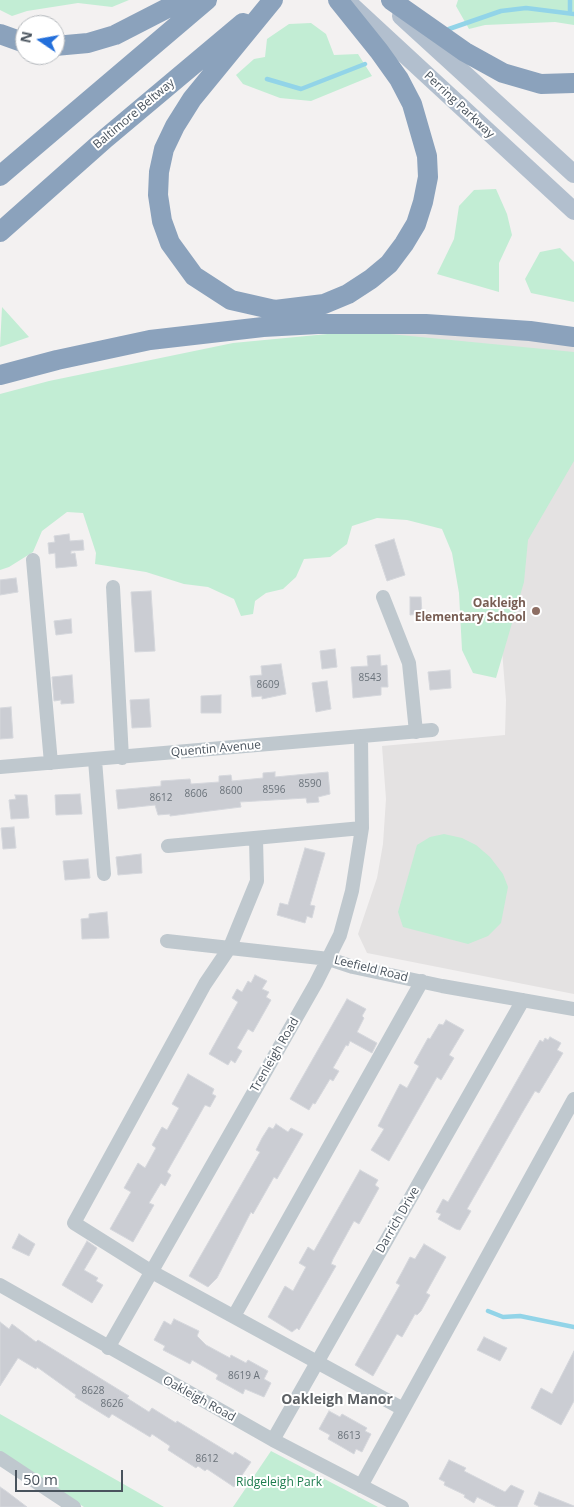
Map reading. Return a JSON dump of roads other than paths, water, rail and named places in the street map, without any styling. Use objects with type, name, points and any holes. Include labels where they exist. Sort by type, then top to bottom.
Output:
[{"type":"highway","points":[[65,45],[88,43],[115,35],[183,0]]},
{"type":"highway","points":[[0,176],[207,0]]},
{"type":"highway","points":[[272,0],[192,99],[175,126],[164,149],[159,172],[158,195],[162,220],[170,243],[194,276],[231,300],[275,310],[324,304],[348,294],[371,279],[389,264],[404,244],[416,224],[423,202],[428,177],[427,156],[412,104],[379,50],[338,0]]},
{"type":"highway","name":"Baltimore Beltway","points":[[0,232],[106,138],[272,0]]},
{"type":"highway","points":[[391,0],[465,52],[503,73],[541,84],[574,83]]},
{"type":"highway","points":[[0,34],[15,39]]},
{"type":"highway","points":[[0,375],[57,360],[142,342],[263,327],[368,323],[426,324],[530,331],[574,337]]},
{"type":"main road","name":"Perring Parkway","points":[[345,0],[574,210]]},
{"type":"main road","points":[[384,0],[574,174]]},
{"type":"street","points":[[33,560],[52,763]]},
{"type":"street","points":[[113,587],[122,758]]},
{"type":"street","points":[[383,597],[409,662],[416,732]]},
{"type":"street","name":"Quentin Avenue","points":[[0,767],[432,730]]},
{"type":"street","name":"Trenleigh Road","points":[[108,1348],[329,959],[340,935],[352,891],[362,828],[361,736]]},
{"type":"street","points":[[95,760],[104,874]]},
{"type":"street","points":[[168,846],[362,828]]},
{"type":"street","points":[[256,838],[257,881],[230,947],[205,984],[74,1223],[152,1272],[403,1409]]},
{"type":"street","name":"Leefield Road","points":[[167,941],[329,959],[353,967],[574,1009]]},
{"type":"street","points":[[234,1316],[422,981]]},
{"type":"street","name":"Darrich Drive","points":[[273,1440],[523,1000]]},
{"type":"street","points":[[361,1486],[574,1099]]},
{"type":"street","name":"Oakleigh Road","points":[[0,1285],[273,1440],[402,1507]]},
{"type":"street","points":[[0,1458],[74,1507]]},
{"type":"waterway","points":[[570,0],[570,13]]},
{"type":"waterway","points":[[449,29],[501,11],[526,8],[574,14]]},
{"type":"waterway","points":[[267,79],[301,89],[365,64]]},
{"type":"waterway","points":[[488,1311],[503,1317],[520,1316],[574,1327]]},
{"type":"place","name":"Oakleigh Elementary School","points":[[536,611]]},
{"type":"district","name":"Oakleigh Manor","points":[[337,1400]]},
{"type":"park label","name":"Ridgeleigh Park","points":[[279,1483]]}]
